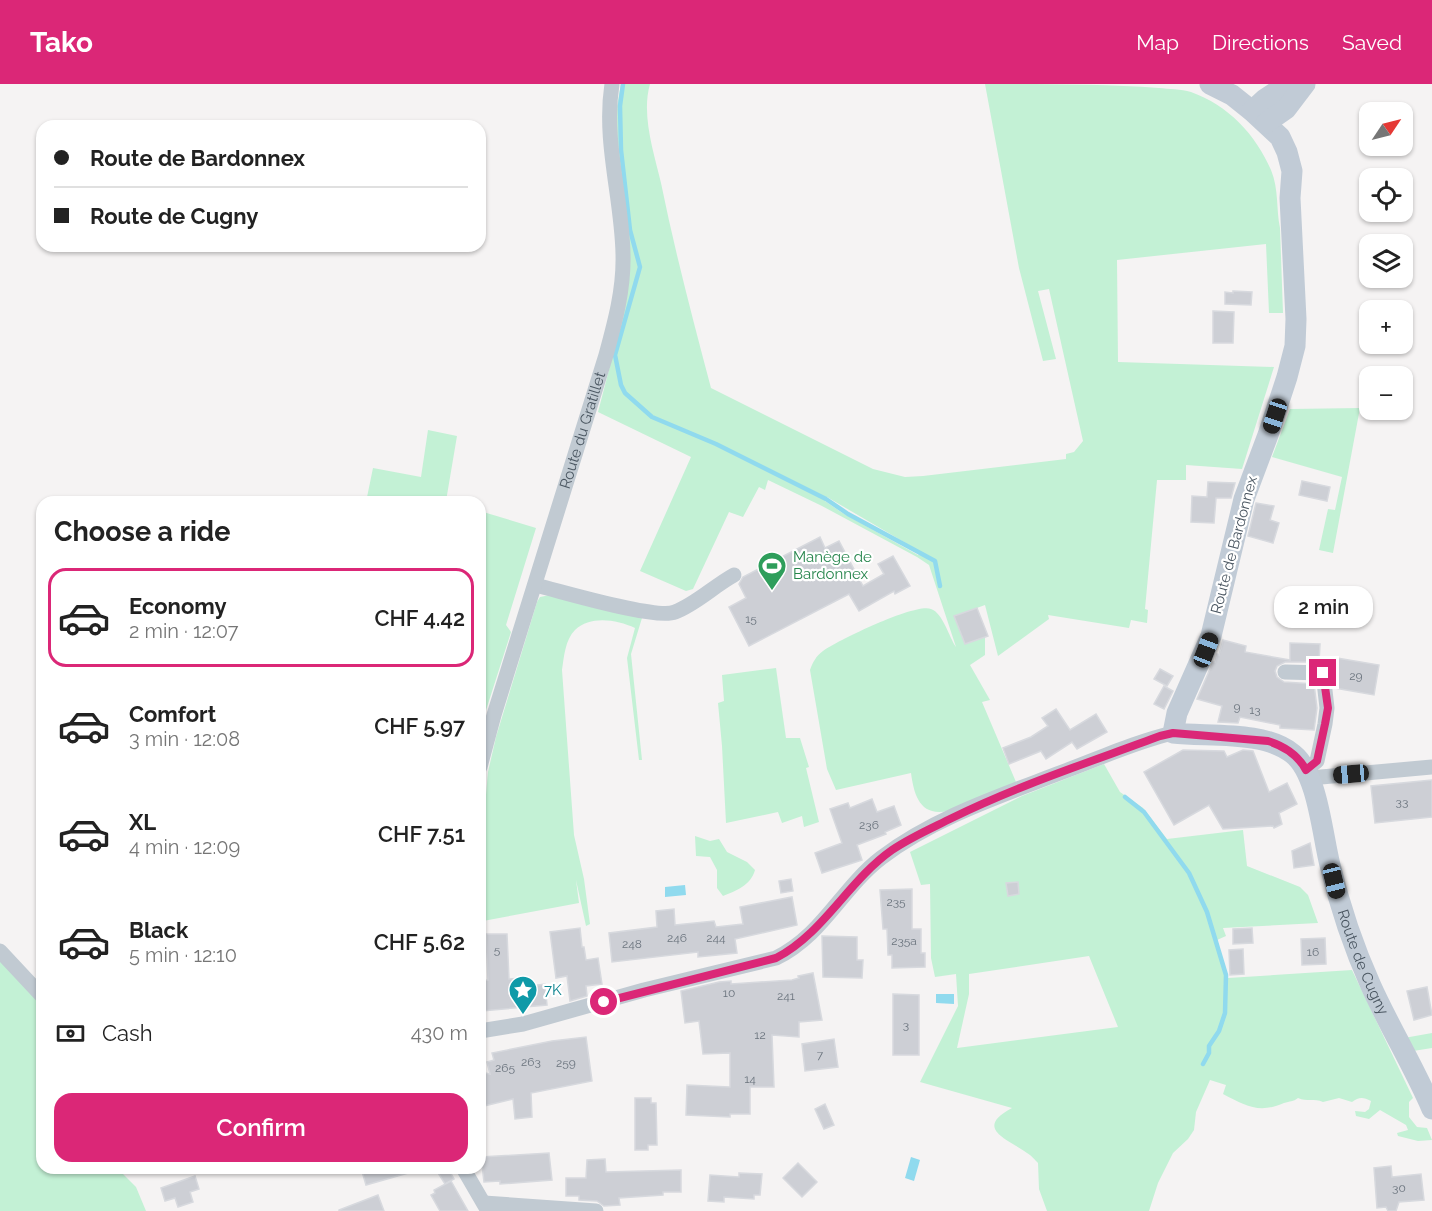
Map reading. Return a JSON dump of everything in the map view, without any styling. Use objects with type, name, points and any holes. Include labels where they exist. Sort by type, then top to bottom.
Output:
[{"type":"street","name":"Route du Gratillet","points":[[486,745],[618,312],[623,256],[611,145],[612,84]]},
{"type":"street","name":"Route de Bardonnex","points":[[1173,733],[1177,713],[1211,636],[1244,499],[1292,360],[1296,319],[1290,198],[1292,171],[1287,152],[1280,137],[1259,117],[1232,95],[1210,84]]},
{"type":"street","points":[[1259,117],[1265,99],[1288,84]]},
{"type":"street","points":[[1259,117],[1286,109],[1305,84]]},
{"type":"street","points":[[535,585],[645,612],[667,614],[683,608],[734,575]]},
{"type":"street","points":[[1285,672],[1323,673],[1326,685],[1328,708],[1317,761],[1308,774]]},
{"type":"street","points":[[486,1030],[523,1024],[644,990],[776,958],[808,937],[865,873],[905,841],[1008,792],[1173,733],[1268,741],[1291,752],[1308,774]]},
{"type":"street","points":[[1308,774],[1432,767]]},
{"type":"street","name":"Route de Cugny","points":[[1308,774],[1338,899],[1351,938],[1372,988],[1432,1109]]},
{"type":"street","points":[[0,951],[36,990]]},
{"type":"street","points":[[467,1174],[486,1207],[596,1211]]},
{"type":"green space","points":[[621,84],[650,84],[647,108],[649,134],[711,388],[873,469],[905,477],[1066,459],[1066,454],[1074,452],[1083,441],[1049,289],[1038,291],[1056,359],[1043,361],[1019,268],[985,84],[1116,86],[1191,92],[1229,113],[1249,133],[1265,157],[1274,177],[1276,192],[1280,228],[1283,313],[1269,313],[1266,244],[1117,260],[1118,362],[1274,367],[1242,469],[1186,465],[1186,480],[1157,480],[1145,609],[1148,610],[1147,623],[1131,620],[1129,628],[1048,615],[1049,619],[998,656],[985,605],[955,616],[965,644],[985,637],[985,655],[970,665],[990,700],[982,702],[1016,782],[948,811],[938,812],[931,811],[920,803],[911,773],[836,790],[827,769],[810,670],[817,657],[823,651],[860,631],[910,611],[922,609],[931,609],[939,615],[956,647],[929,565],[917,557],[768,480],[765,490],[759,487],[743,517],[729,512],[693,589],[686,591],[640,571],[691,457],[598,412],[623,316],[617,106]],"holes":[[[827,497],[921,552],[918,555],[841,512],[825,501]]]},
{"type":"green space","points":[[1359,408],[1333,553],[1319,550],[1328,509],[1335,510],[1342,477],[1272,457],[1290,409]]},
{"type":"green space","points":[[428,430],[457,436],[447,496],[367,496],[373,468],[421,477]]},
{"type":"green space","points":[[486,513],[536,528],[506,625],[511,632],[486,710]]},
{"type":"green space","points":[[550,595],[642,618],[631,654],[642,760],[639,760],[627,658],[635,628],[612,621],[589,622],[575,630],[564,654],[562,670],[574,835],[584,879],[590,924],[586,926],[576,880],[579,903],[486,920],[488,772],[496,737],[540,597]]},
{"type":"green space","points":[[776,668],[786,738],[800,738],[809,767],[806,768],[819,822],[804,827],[802,816],[782,823],[778,812],[726,823],[718,703],[724,701],[722,675]]},
{"type":"green space","points":[[1104,764],[1120,792],[1143,808],[1167,839],[1243,830],[1247,866],[1300,887],[1308,895],[1318,923],[1223,928],[1226,936],[1217,940],[1228,978],[1352,970],[1413,1098],[1409,1102],[1409,1117],[1417,1127],[1427,1128],[1432,1140],[1418,1141],[1398,1136],[1397,1133],[1408,1130],[1406,1125],[1380,1110],[1369,1119],[1356,1116],[1355,1111],[1365,1112],[1369,1109],[1371,1101],[1366,1099],[1359,1098],[1352,1102],[1339,1098],[1323,1102],[1298,1098],[1275,1106],[1260,1108],[1246,1105],[1223,1094],[1226,1085],[1210,1080],[1196,1112],[1194,1130],[1173,1153],[1158,1183],[1149,1211],[1047,1211],[1039,1189],[1038,1163],[1004,1139],[995,1128],[995,1122],[1000,1115],[1012,1108],[920,1082],[958,1006],[956,974],[935,977],[931,958],[930,884],[921,885],[910,852],[1022,796]],"holes":[[[1089,956],[1118,1027],[957,1048],[969,994],[969,974]]]},
{"type":"green space","points":[[695,836],[710,841],[719,839],[727,852],[747,862],[755,870],[747,884],[723,896],[717,888],[717,870],[710,857],[696,856]]},
{"type":"green space","points":[[0,959],[36,999],[36,1174],[123,1174],[136,1187],[146,1211],[0,1211]]},
{"type":"green space","points":[[1432,1033],[1432,1048],[1413,1051],[1404,1038]]},
{"type":"water","points":[[685,885],[686,895],[665,897],[665,887]]},
{"type":"water","points":[[936,994],[954,994],[954,1004],[936,1003]]},
{"type":"water","points":[[911,1157],[920,1160],[914,1181],[905,1178]]},
{"type":"building","points":[[1233,291],[1252,292],[1251,305],[1225,304],[1225,292],[1233,293]]},
{"type":"building","points":[[1213,311],[1234,312],[1233,343],[1213,343]]},
{"type":"building","points":[[1302,481],[1330,487],[1327,501],[1299,495]]},
{"type":"building","points":[[1208,482],[1235,483],[1231,498],[1216,498],[1214,523],[1191,522],[1192,496],[1207,497]]},
{"type":"building","points":[[1256,503],[1274,506],[1270,520],[1279,523],[1273,543],[1248,536]]},
{"type":"building","points":[[820,537],[825,548],[839,541],[863,586],[884,574],[878,564],[893,556],[910,586],[895,594],[894,591],[859,611],[849,594],[749,646],[729,607],[746,598],[739,584],[743,577]]},
{"type":"building","points":[[977,608],[988,636],[965,644],[954,616]]},
{"type":"building","points":[[1223,640],[1246,646],[1245,652],[1290,660],[1290,643],[1320,644],[1319,662],[1285,662],[1277,666],[1275,671],[1277,677],[1284,682],[1314,684],[1317,708],[1314,730],[1280,728],[1280,725],[1240,717],[1238,723],[1218,722],[1222,706],[1197,699],[1217,654],[1219,655]]},
{"type":"building","points":[[1337,658],[1379,665],[1374,695],[1335,688]]},
{"type":"building","points":[[1160,669],[1173,676],[1167,686],[1154,679]]},
{"type":"building","points":[[1164,686],[1173,691],[1164,709],[1154,704]]},
{"type":"building","points":[[1056,709],[1070,730],[1096,714],[1107,732],[1077,749],[1072,742],[1046,759],[1041,751],[1009,764],[1003,748],[1031,737],[1048,726],[1042,718]]},
{"type":"building","points":[[1183,750],[1224,751],[1227,757],[1243,750],[1253,751],[1269,792],[1287,783],[1297,804],[1279,813],[1282,824],[1274,828],[1273,826],[1223,829],[1209,805],[1174,825],[1144,772]]},
{"type":"building","points":[[1432,780],[1432,817],[1375,823],[1371,786]]},
{"type":"building","points":[[872,799],[877,812],[894,806],[901,825],[885,832],[886,834],[857,845],[862,860],[822,873],[815,853],[842,843],[830,809],[848,803],[850,808]]},
{"type":"building","points":[[1310,843],[1314,865],[1294,868],[1292,851]]},
{"type":"building","points":[[791,879],[793,891],[781,893],[779,881]]},
{"type":"building","points":[[1018,882],[1019,894],[1008,896],[1006,883]]},
{"type":"building","points":[[912,889],[912,929],[921,929],[921,953],[925,953],[925,967],[892,968],[892,955],[888,955],[887,929],[883,929],[880,890]]},
{"type":"building","points":[[792,897],[797,925],[735,939],[737,953],[698,957],[698,952],[612,962],[609,933],[657,927],[656,911],[674,909],[675,925],[714,921],[716,927],[743,924],[740,907]]},
{"type":"building","points":[[580,928],[586,960],[598,958],[602,984],[586,986],[587,996],[570,1001],[567,976],[556,978],[550,932]]},
{"type":"building","points":[[1252,928],[1253,943],[1233,944],[1233,929]]},
{"type":"building","points":[[486,934],[507,934],[509,979],[522,978],[522,987],[545,984],[547,1005],[486,1011],[486,980],[488,980]]},
{"type":"building","points":[[822,936],[857,937],[857,960],[863,960],[862,978],[823,977]]},
{"type":"building","points":[[1325,938],[1326,964],[1302,965],[1301,939]]},
{"type":"building","points":[[1243,949],[1244,974],[1230,975],[1229,950]]},
{"type":"building","points":[[813,973],[822,1020],[799,1022],[799,1037],[772,1035],[774,1087],[750,1087],[750,1114],[730,1114],[730,1117],[686,1115],[687,1085],[730,1087],[730,1053],[703,1054],[699,1021],[685,1023],[681,991],[719,982],[731,981],[731,984],[792,980],[799,978],[798,976]]},
{"type":"building","points":[[1427,987],[1432,1015],[1414,1020],[1407,991]]},
{"type":"building","points":[[893,994],[919,995],[919,1055],[893,1055]]},
{"type":"building","points":[[586,1037],[592,1081],[531,1093],[532,1117],[515,1119],[513,1099],[486,1106],[486,1073],[490,1074],[487,1062],[494,1060],[492,1053]]},
{"type":"building","points":[[834,1039],[838,1067],[805,1071],[802,1044]]},
{"type":"building","points":[[635,1098],[651,1098],[651,1103],[656,1103],[657,1145],[648,1145],[648,1150],[635,1150]]},
{"type":"building","points":[[825,1104],[834,1125],[824,1129],[815,1109]]},
{"type":"building","points":[[549,1153],[552,1180],[500,1184],[500,1181],[484,1182],[486,1157]]},
{"type":"building","points":[[605,1159],[606,1172],[681,1170],[681,1192],[619,1198],[620,1205],[604,1206],[597,1201],[579,1200],[579,1196],[566,1196],[566,1178],[586,1178],[587,1160]]},
{"type":"building","points":[[798,1163],[817,1182],[802,1197],[783,1178]]},
{"type":"building","points":[[1391,1166],[1392,1177],[1421,1174],[1424,1200],[1399,1202],[1396,1211],[1388,1211],[1386,1207],[1377,1208],[1374,1168]]},
{"type":"building","points":[[739,1173],[762,1174],[760,1195],[754,1195],[754,1199],[724,1197],[724,1202],[708,1201],[710,1175],[739,1177]]},
{"type":"building","points":[[363,1174],[405,1174],[366,1185]]},
{"type":"building","points":[[439,1174],[451,1174],[454,1179],[445,1184]]},
{"type":"building","points":[[195,1176],[199,1189],[190,1192],[193,1202],[178,1207],[175,1198],[165,1201],[161,1188]]},
{"type":"building","points":[[451,1181],[468,1211],[440,1211],[431,1195],[435,1193],[434,1190]]},
{"type":"building","points":[[378,1195],[384,1211],[339,1211],[339,1210]]},
{"type":"waterway","points":[[623,84],[620,106],[621,150],[630,230],[640,267],[615,355],[621,385],[625,393],[652,417],[716,444],[826,499],[848,514],[935,561],[940,586]]},
{"type":"waterway","points":[[1125,797],[1144,812],[1189,873],[1207,912],[1226,975],[1225,1013],[1203,1064]]},
{"type":"place","name":"Manège de Bardonnex","points":[[772,592]]},
{"type":"place","name":"7K","points":[[523,1016]]},
{"type":"route","points":[[604,1002],[776,958],[808,937],[865,873],[905,841],[1008,792],[1160,736],[1173,733],[1268,741],[1291,752],[1306,770],[1317,761],[1328,708],[1323,673]]}]
